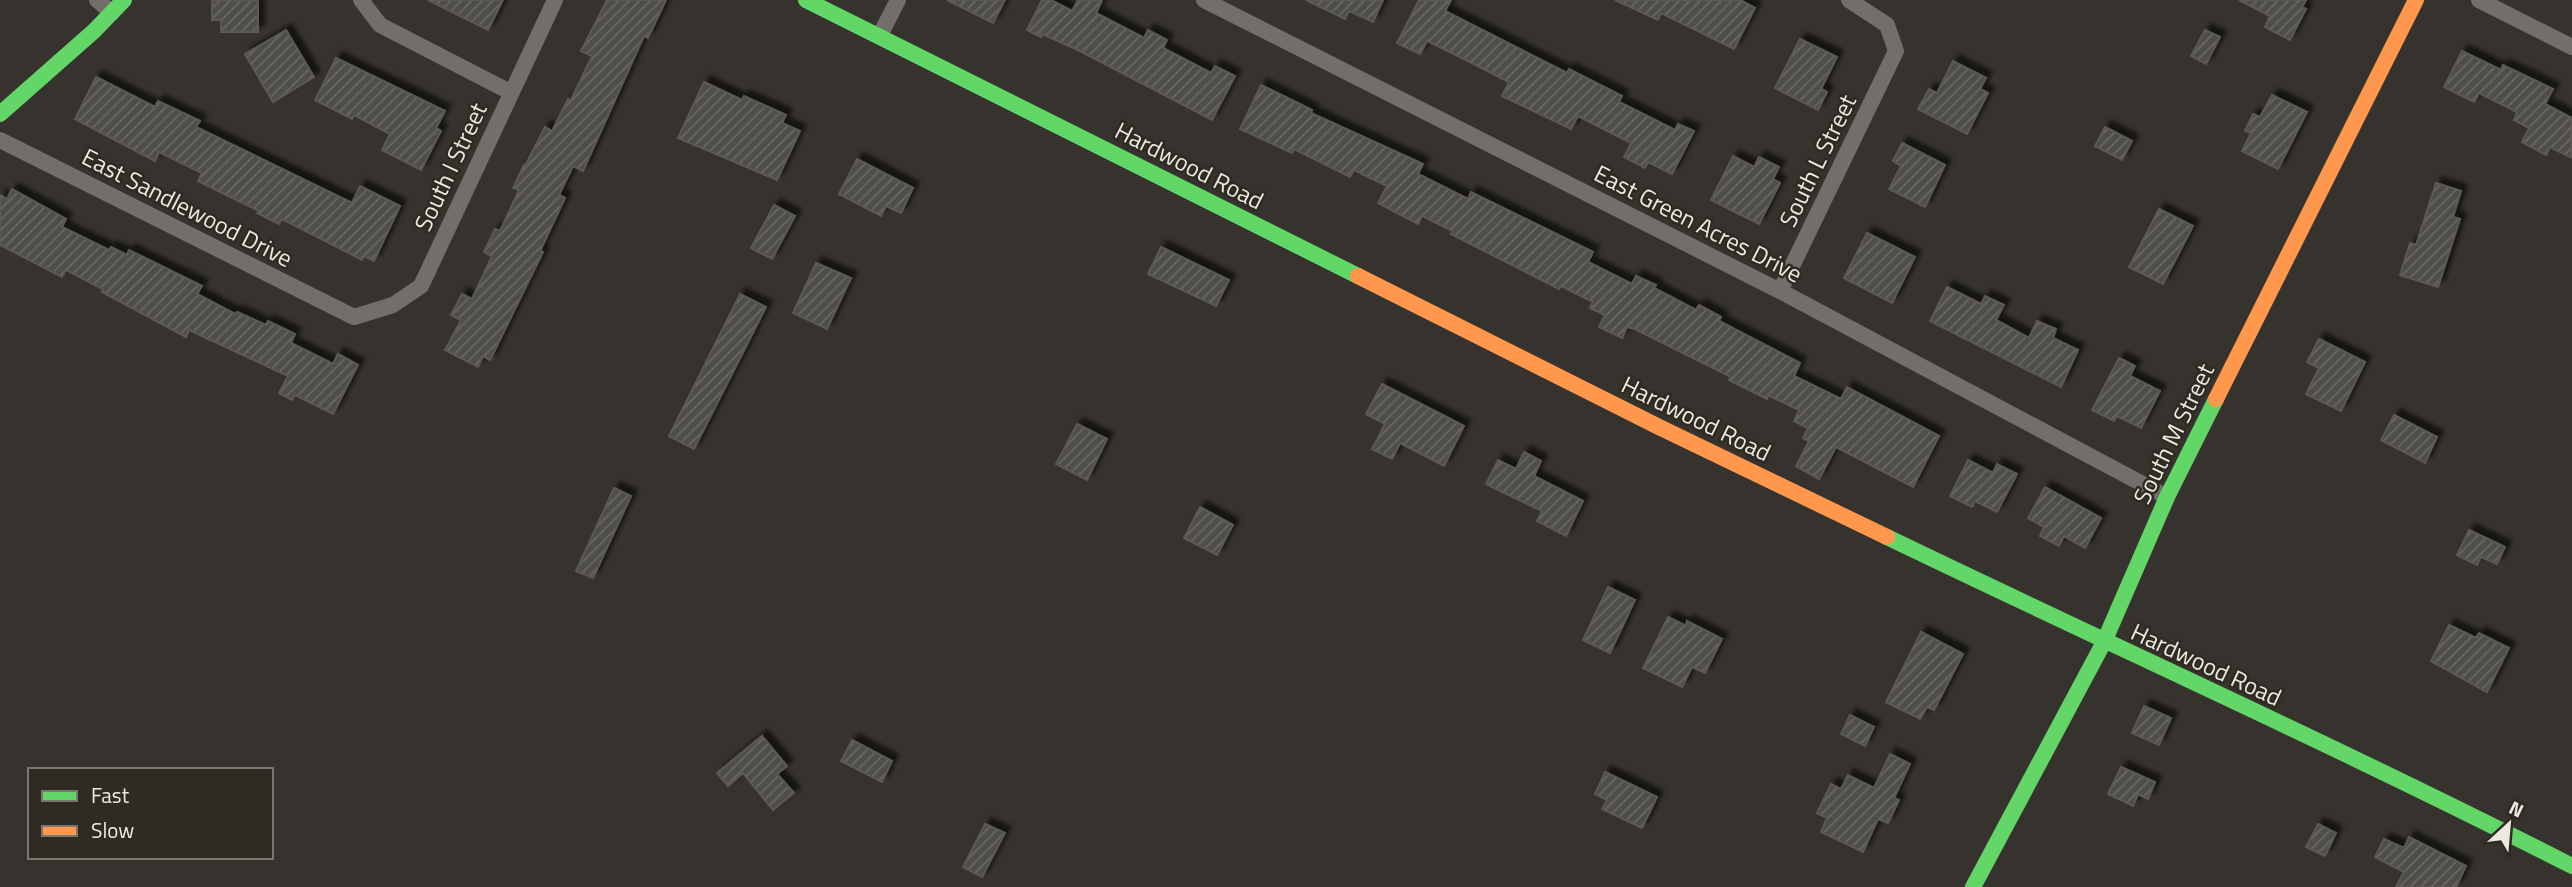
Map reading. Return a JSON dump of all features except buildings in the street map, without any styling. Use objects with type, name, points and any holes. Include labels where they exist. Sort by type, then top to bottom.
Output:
[{"type":"street","points":[[97,0],[112,13]]},
{"type":"street","points":[[0,114],[94,31],[124,0]]},
{"type":"street","points":[[361,0],[380,24],[510,92]]},
{"type":"street","name":"South I Street","points":[[354,317],[393,305],[421,286],[555,0]]},
{"type":"street","name":"Hardwood Road","points":[[806,0],[1659,428],[2104,642],[2435,796],[2572,866]]},
{"type":"street","points":[[880,35],[898,0]]},
{"type":"street","name":"East Green Acres Drive","points":[[1204,0],[1780,291],[2167,497]]},
{"type":"street","name":"South L Street","points":[[1780,291],[1896,51],[1887,25],[1849,0]]},
{"type":"street","name":"South M Street","points":[[1973,887],[2104,642],[2167,497],[2416,0]]},
{"type":"street","points":[[2479,0],[2572,47]]},
{"type":"street","name":"East Sandlewood Drive","points":[[0,140],[354,317]]},
{"type":"traffic: fast","points":[[0,114],[94,31],[124,0]]},
{"type":"traffic: fast","points":[[806,0],[1358,276]]},
{"type":"traffic: fast","points":[[1973,887],[2104,642],[2167,497],[2216,399]]},
{"type":"traffic: fast","points":[[1887,537],[2317,740],[2572,866]]},
{"type":"traffic: slow","points":[[2216,399],[2416,0]]},
{"type":"traffic: slow","points":[[1358,276],[1659,427],[1887,537]]}]
